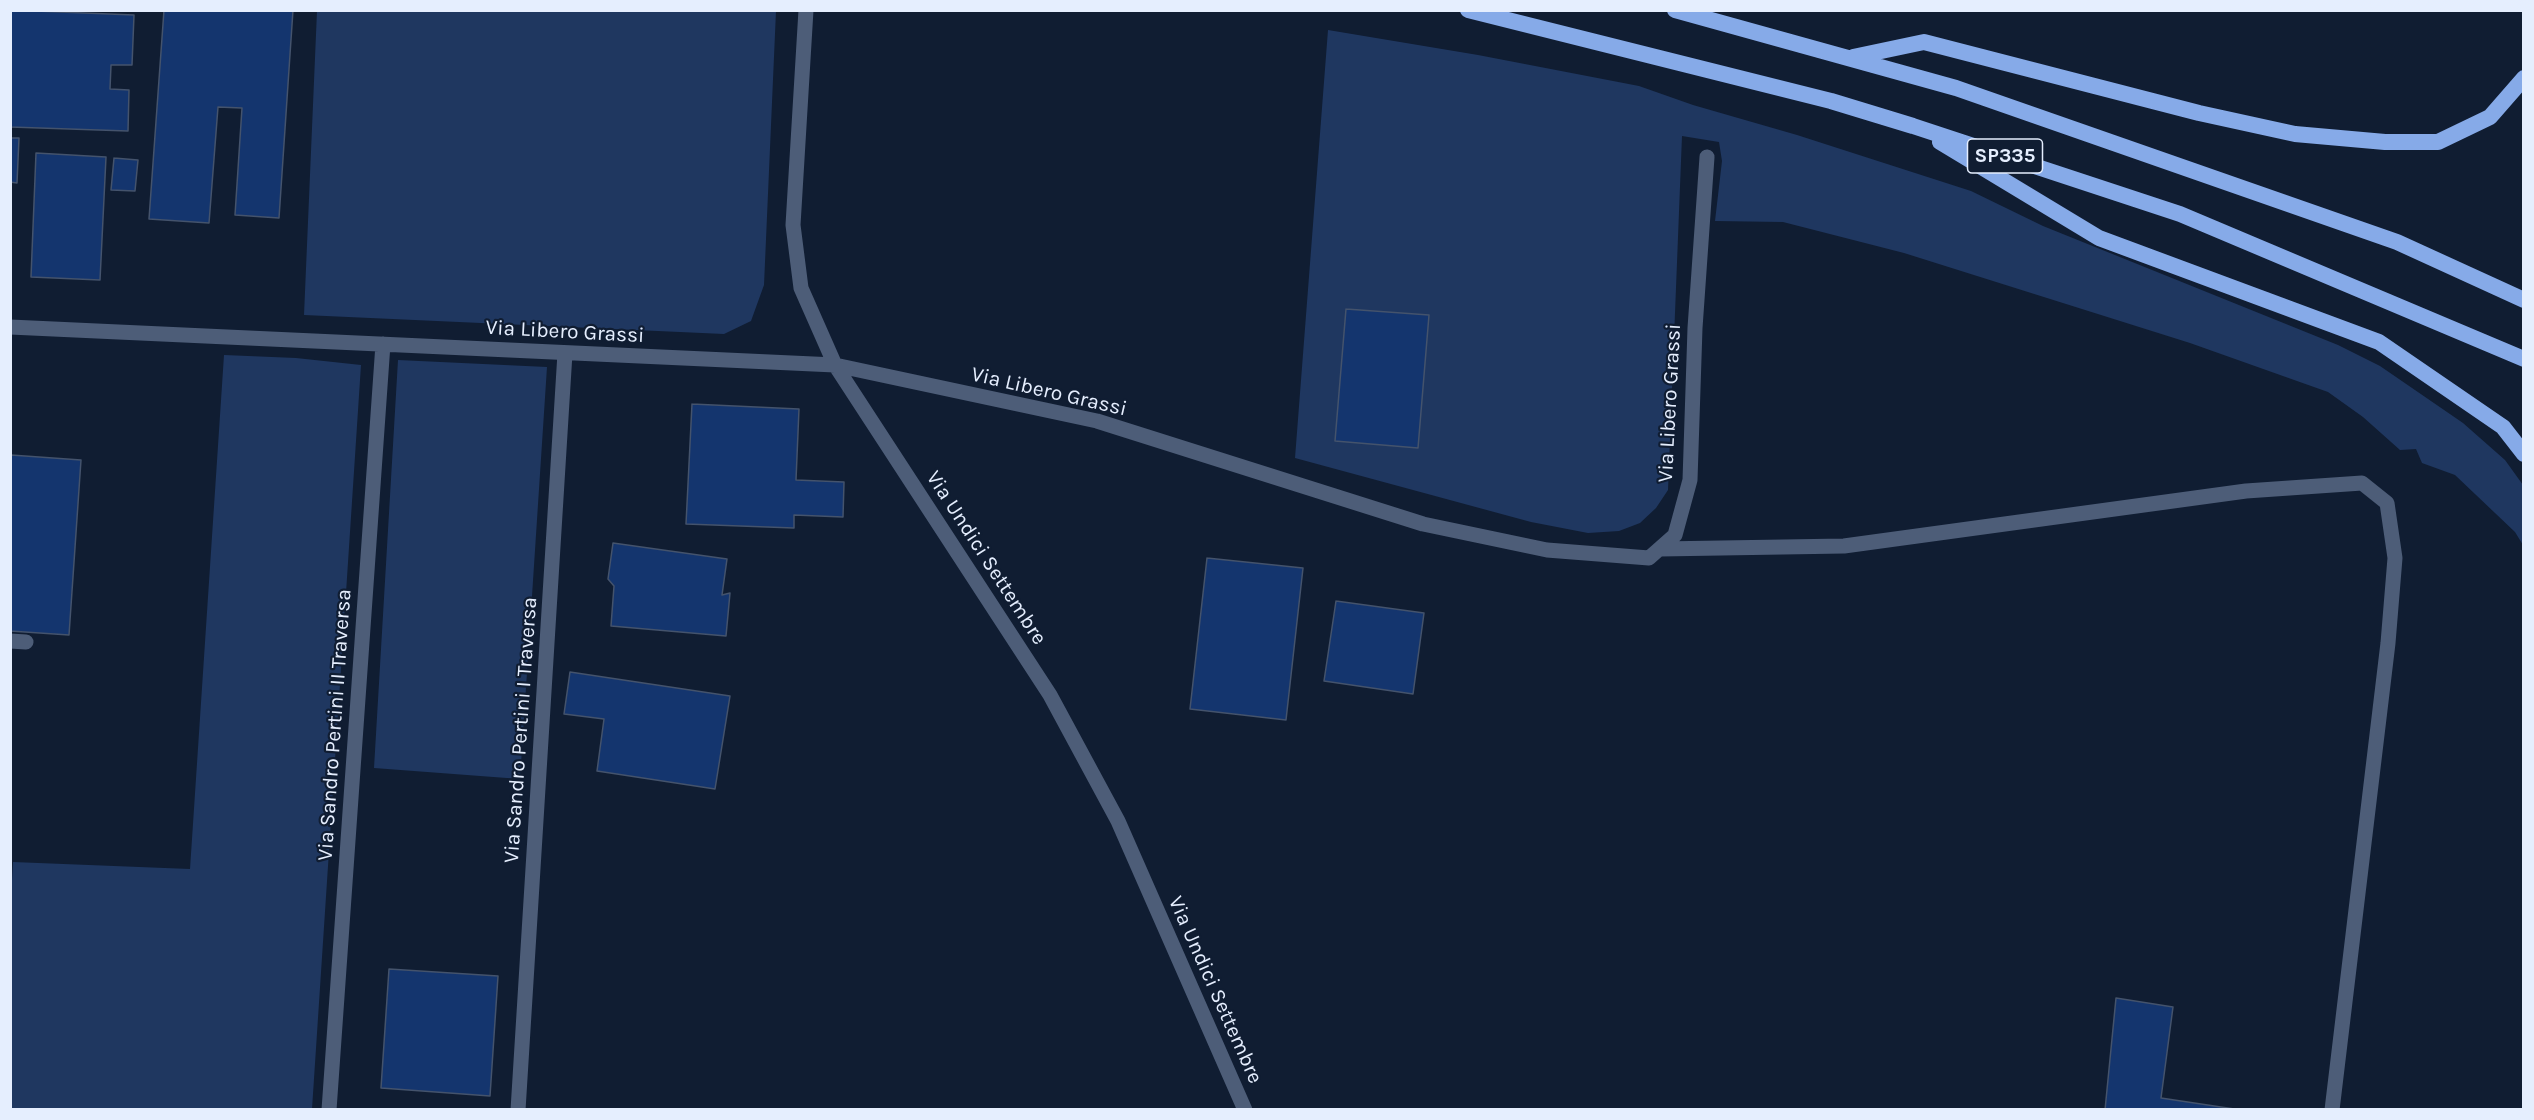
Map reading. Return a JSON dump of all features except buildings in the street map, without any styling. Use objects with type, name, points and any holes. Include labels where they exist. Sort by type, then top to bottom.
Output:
[{"type":"highway","name":"SP335","points":[[1468,10],[1831,101],[2180,214],[2523,359]]},
{"type":"highway","name":"SP335","points":[[1675,10],[1956,88],[2397,242],[2523,300]]},
{"type":"highway","points":[[1849,58],[1924,42],[2199,113],[2295,134],[2385,142],[2438,142],[2490,117],[2523,78]]},
{"type":"highway","points":[[1913,126],[2099,238],[2379,342],[2503,427],[2523,454]]},
{"type":"street","name":"Via Undici Settembre","points":[[806,10],[793,225],[801,288],[835,365],[1050,695],[1118,821],[1245,1110]]},
{"type":"street","name":"Via Libero Grassi","points":[[10,327],[835,365],[1097,421],[1423,524],[1547,550],[1649,558],[1675,535],[1690,480],[1695,328],[1707,157]]},
{"type":"street","name":"Via Sandro Pertini II Traversa","points":[[329,1110],[383,344]]},
{"type":"street","name":"Via Sandro Pertini I Traversa","points":[[519,1110],[565,353]]},
{"type":"street","points":[[1660,549],[1844,546],[2246,491],[2362,483],[2387,503],[2395,558],[2389,632],[2332,1110]]},
{"type":"street","points":[[10,641],[26,642]]},
{"type":"shaded area","points":[[317,11],[776,11],[764,285],[751,321],[724,334],[304,315]]},
{"type":"shaded area","points":[[1328,30],[1478,55],[1639,86],[1693,105],[1797,135],[1971,191],[2043,226],[2338,345],[2380,366],[2463,423],[2505,460],[2523,485],[2523,545],[2515,532],[2455,475],[2422,463],[2416,449],[2400,450],[2363,417],[2328,392],[2190,343],[1904,253],[1783,222],[1715,221],[1722,161],[1719,142],[1682,136],[1668,490],[1656,508],[1640,523],[1619,531],[1588,533],[1531,522],[1295,458]]},
{"type":"shaded area","points":[[224,355],[296,358],[361,365],[312,1109],[11,1109],[10,915],[13,862],[190,869]]},
{"type":"shaded area","points":[[398,360],[547,367],[520,779],[374,768]]}]
